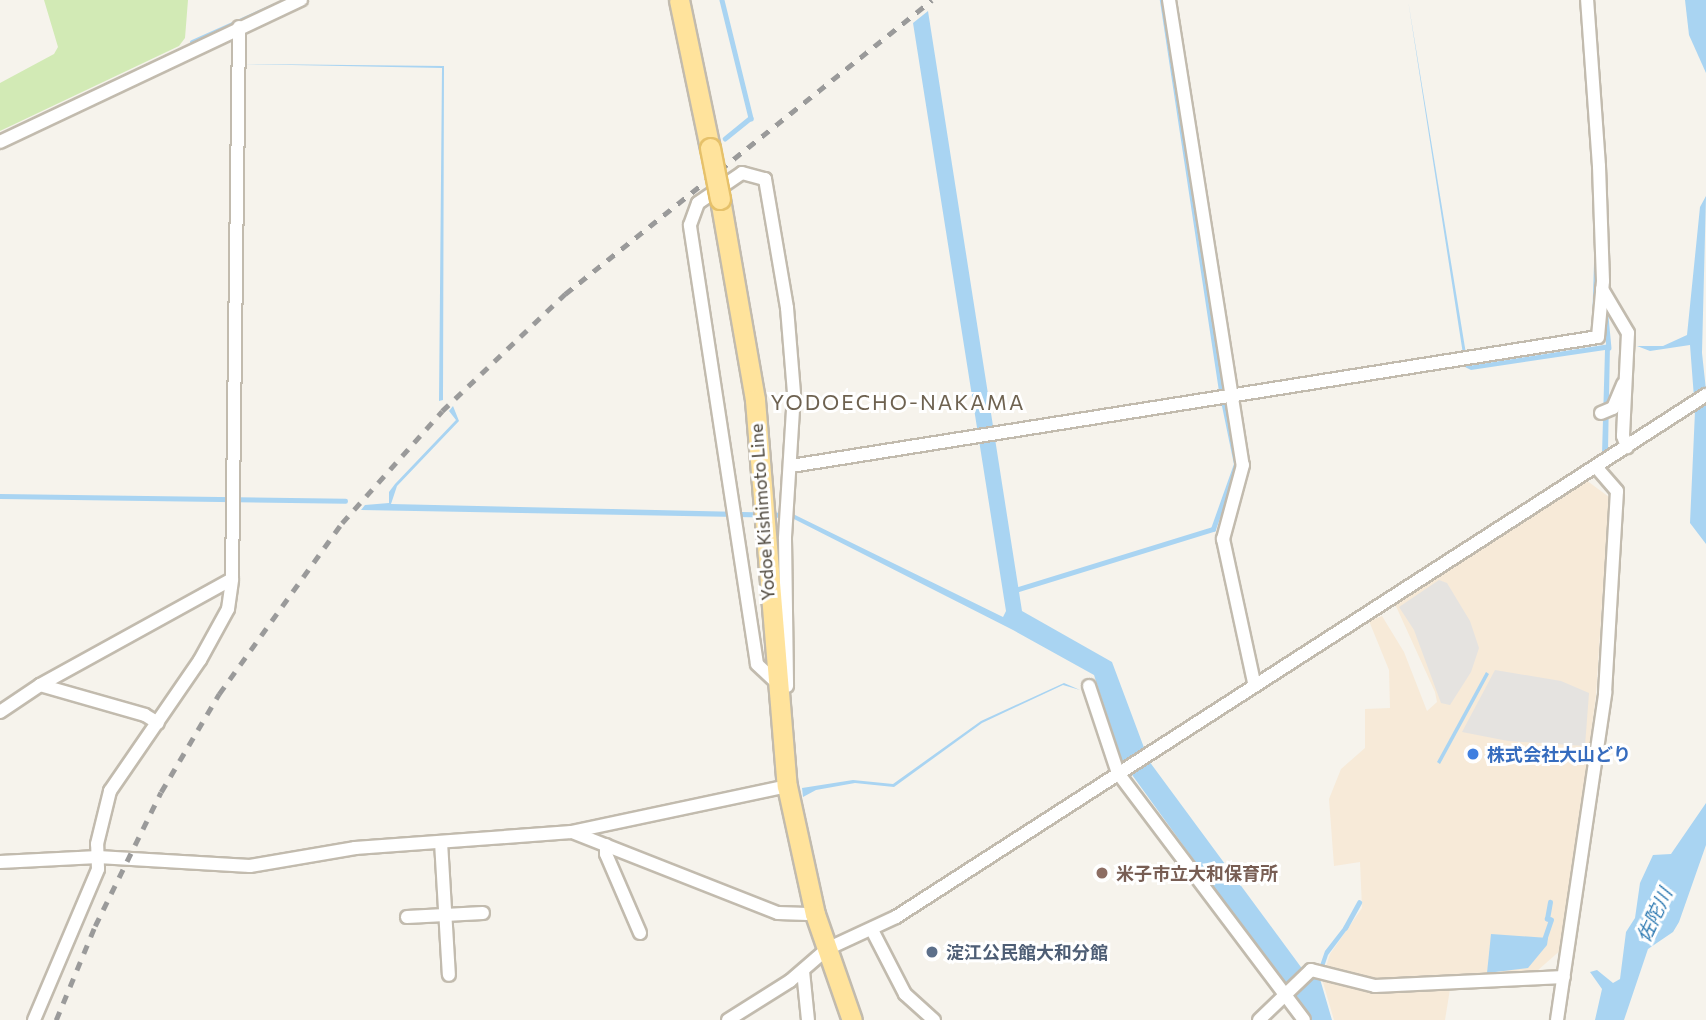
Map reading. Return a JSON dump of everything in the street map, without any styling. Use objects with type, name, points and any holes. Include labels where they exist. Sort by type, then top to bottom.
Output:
[{"type":"main road","name":"Yodoe Kishimoto Line","points":[[679,0],[720,199],[755,400],[777,706],[787,786],[815,914],[852,1020]]},
{"type":"street","points":[[0,142],[239,27],[281,4],[301,0]]},
{"type":"street","points":[[1170,0],[1243,471],[1223,540],[1254,682]]},
{"type":"street","points":[[791,466],[1590,341],[1601,333],[1602,289],[1597,127],[1587,0]]},
{"type":"street","points":[[34,1020],[79,921],[98,857],[110,792],[158,723],[228,609],[232,579],[239,27]]},
{"type":"street","points":[[776,682],[757,664],[690,225],[698,203],[742,173],[765,179],[775,232],[794,394],[787,515],[788,698],[777,706]]},
{"type":"street","points":[[1602,289],[1628,332],[1626,381],[1629,446]]},
{"type":"street","points":[[1606,412],[1626,381]]},
{"type":"street","points":[[728,1020],[803,971],[827,949],[872,930],[1122,771],[1254,682],[1489,539],[1706,395]]},
{"type":"street","points":[[1557,1020],[1606,688],[1617,491],[1596,467]]},
{"type":"street","points":[[0,712],[40,685],[232,579]]},
{"type":"street","points":[[40,685],[145,715],[158,723]]},
{"type":"street","points":[[1089,686],[1122,771],[1286,990],[1304,1020]]},
{"type":"street","points":[[0,862],[98,857],[250,866],[355,848],[571,832],[787,786]]},
{"type":"street","points":[[571,832],[778,914],[815,914]]},
{"type":"street","points":[[440,842],[449,975]]},
{"type":"street","points":[[606,845],[606,854],[640,933]]},
{"type":"street","points":[[407,917],[484,913]]},
{"type":"street","points":[[872,930],[905,993],[933,1020]]},
{"type":"street","points":[[803,971],[808,1020]]},
{"type":"street","points":[[1259,1020],[1286,990],[1316,972],[1375,986],[1564,977]]},
{"type":"shaded area","name":"株式会社大山どり","points":[[1586,480],[1609,497],[1596,695],[1563,948],[1537,971],[1452,977],[1445,1020],[1334,1020],[1322,979],[1330,954],[1362,908],[1360,862],[1334,866],[1329,799],[1341,769],[1365,748],[1365,709],[1390,708],[1389,670],[1369,621],[1382,616],[1404,652],[1427,711],[1437,702],[1435,692],[1395,604]]},
{"type":"shaded area","points":[[1439,580],[1447,583],[1470,621],[1479,648],[1471,672],[1450,705],[1441,703],[1414,630],[1399,607]]},
{"type":"shaded area","points":[[1495,670],[1561,681],[1589,693],[1585,746],[1508,741],[1462,732]]},
{"type":"green space","points":[[44,0],[188,0],[185,38],[179,46],[0,131],[0,83],[54,54],[58,47]]},
{"type":"water","points":[[1408,0],[1468,366],[1610,344],[1608,450],[1602,454],[1605,350],[1471,370],[1465,367]]},
{"type":"water","points":[[1685,0],[1706,0],[1706,73],[1689,35]]},
{"type":"water","points":[[928,11],[1022,611],[1112,662],[1149,761],[1309,978],[1316,977],[1325,951],[1346,924],[1349,927],[1328,955],[1320,979],[1332,1020],[1310,1020],[1122,761],[1094,675],[1013,630],[792,518],[361,510],[365,505],[389,503],[389,492],[395,484],[456,420],[449,411],[453,406],[459,421],[397,486],[391,504],[791,513],[1003,617],[1006,611],[913,23]]},
{"type":"water","points":[[244,64],[444,66],[443,400],[439,401],[442,68]]},
{"type":"water","points":[[1706,196],[1702,353],[1706,390],[1706,544],[1690,523],[1695,411],[1690,345],[1650,351],[1637,346],[1663,346],[1687,335],[1700,207]]},
{"type":"water","points":[[1486,672],[1489,674],[1440,764],[1437,762]]},
{"type":"water","points":[[1064,683],[1080,690],[1063,685],[982,723],[894,787],[855,783],[816,790],[803,797],[802,788],[853,780],[893,784],[981,721]]},
{"type":"water","name":"佐陀川","points":[[1706,803],[1706,845],[1679,922],[1673,932],[1648,949],[1624,1020],[1595,1020],[1602,989],[1590,972],[1597,970],[1613,983],[1620,979],[1626,932],[1635,918],[1640,883],[1653,855],[1671,854]]},
{"type":"water","points":[[1491,934],[1548,938],[1547,945],[1528,968],[1487,973]]},
{"type":"waterway","points":[[722,0],[751,118],[725,139]]},
{"type":"waterway","points":[[1015,590],[1213,529],[1236,464],[1221,391],[1162,0]]},
{"type":"waterway","points":[[192,42],[273,6]]},
{"type":"waterway","points":[[1594,324],[1596,263]]},
{"type":"waterway","points":[[1605,306],[1609,348]]},
{"type":"waterway","points":[[0,496],[345,501]]},
{"type":"waterway","points":[[1544,940],[1551,920],[1547,919],[1550,902]]},
{"type":"waterway","points":[[1345,928],[1359,903]]},
{"type":"railway","points":[[56,1020],[95,926],[161,792],[219,694],[342,523],[442,411],[565,294],[932,0]]},
{"type":"place","name":"株式会社大山どり","points":[[1473,754]]},
{"type":"place","name":"米子市立大和保育所","points":[[1102,873]]},
{"type":"place","name":"淀江公民館大和分館","points":[[932,952]]},
{"type":"district","name":"YODOECHO-NAKAMA","points":[[898,402]]}]
